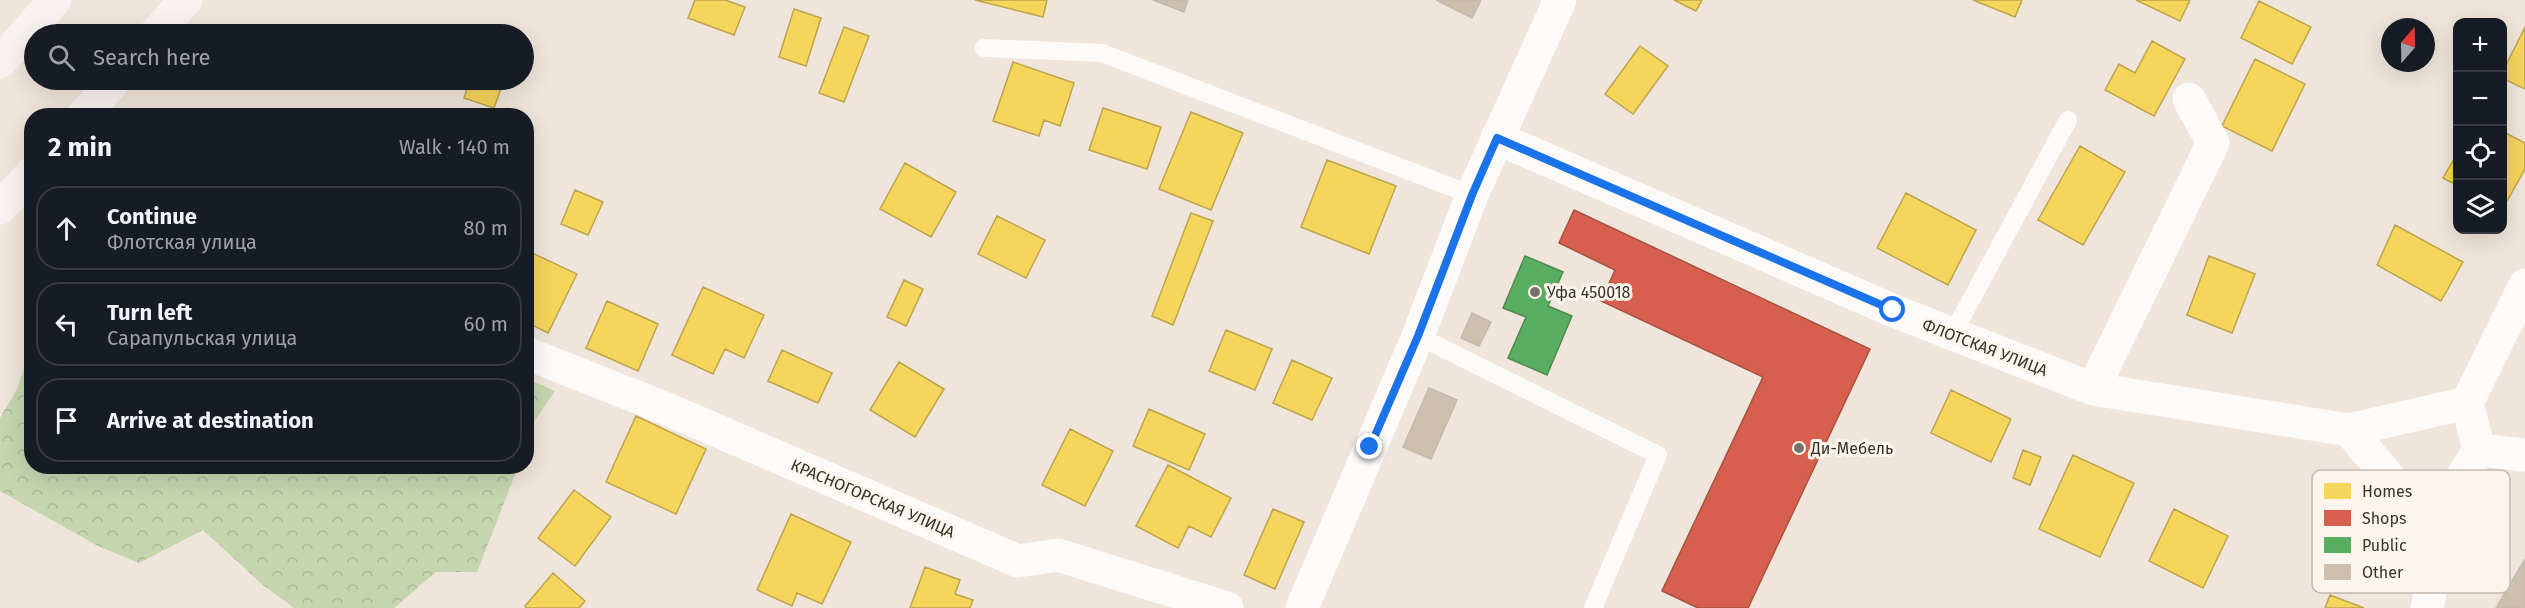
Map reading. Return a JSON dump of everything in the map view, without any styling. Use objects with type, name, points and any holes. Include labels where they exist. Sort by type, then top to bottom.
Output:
[{"type":"main road","points":[[34,24],[55,0]]},
{"type":"main road","points":[[164,24],[186,0]]},
{"type":"main road","points":[[0,62],[24,35]]},
{"type":"main road","points":[[90,108],[106,90]]},
{"type":"main road","points":[[0,208],[24,182]]},
{"type":"street","points":[[1302,608],[1418,336],[1472,195],[1560,0]]},
{"type":"street","points":[[2093,389],[2213,143],[2189,99]]},
{"type":"street","name":"ФЛОТСКАЯ УЛИЦА","points":[[1497,138],[1952,335],[2093,389],[2349,430],[2467,403]]},
{"type":"street","points":[[2466,470],[2479,450],[2467,403],[2525,285]]},
{"type":"street","name":"КРАСНОГОРСКАЯ УЛИЦА","points":[[534,356],[667,409],[1018,561],[1058,555],[1227,608]]},
{"type":"street","points":[[2349,430],[2383,470]]},
{"type":"street","points":[[2479,450],[2525,455]]},
{"type":"street","points":[[2427,608],[2430,593]]},
{"type":"lane","points":[[984,48],[1102,54],[1472,195]]},
{"type":"lane","points":[[1952,335],[2068,120]]},
{"type":"lane","points":[[1418,336],[1658,455],[1593,608]]},
{"type":"green space","points":[[24,369],[24,474],[515,474],[477,572],[436,572],[394,608],[294,608],[263,585],[203,530],[139,563],[98,546],[0,491],[0,418],[17,389]]},
{"type":"green space","points":[[534,382],[555,391],[534,422]]},
{"type":"building: Homes","points":[[695,0],[725,0],[745,7],[734,35],[688,18]]},
{"type":"building: Homes","points":[[975,0],[1047,0],[1043,17]]},
{"type":"building: Homes","points":[[1674,0],[1702,0],[1696,11]]},
{"type":"building: Homes","points":[[1973,0],[2022,0],[2015,17]]},
{"type":"building: Homes","points":[[2136,0],[2190,0],[2180,21]]},
{"type":"building: Homes","points":[[2259,1],[2311,27],[2292,64],[2241,38]]},
{"type":"building: Homes","points":[[794,9],[821,18],[806,66],[779,57]]},
{"type":"building: Homes","points":[[844,27],[869,36],[844,102],[819,93]]},
{"type":"building: Homes","points":[[2525,27],[2525,89],[2507,80],[2507,63]]},
{"type":"building: Homes","points":[[2152,41],[2185,59],[2154,116],[2105,90],[2119,64],[2135,73]]},
{"type":"building: Homes","points":[[1640,46],[1668,66],[1633,114],[1605,94]]},
{"type":"building: Homes","points":[[2255,59],[2305,84],[2272,151],[2222,126]]},
{"type":"building: Homes","points":[[1013,62],[1074,83],[1060,126],[1044,120],[1039,136],[993,121]]},
{"type":"building: Homes","points":[[467,90],[500,90],[494,108],[464,98]]},
{"type":"building: Homes","points":[[1103,108],[1161,127],[1147,169],[1089,150]]},
{"type":"building: Homes","points":[[1191,112],[1243,133],[1211,210],[1159,189]]},
{"type":"building: Homes","points":[[2507,134],[2525,143],[2525,169],[2507,201]]},
{"type":"building: Homes","points":[[2080,146],[2125,172],[2083,245],[2038,220]]},
{"type":"building: Homes","points":[[1327,160],[1396,186],[1369,254],[1301,227]]},
{"type":"building: Homes","points":[[2453,161],[2453,183],[2443,178]]},
{"type":"building: Homes","points":[[905,163],[956,192],[931,237],[880,209]]},
{"type":"building: Homes","points":[[575,190],[603,202],[588,235],[561,224]]},
{"type":"building: Homes","points":[[1906,193],[1976,230],[1948,285],[1877,248]]},
{"type":"building: Homes","points":[[1191,213],[1213,221],[1173,325],[1152,316]]},
{"type":"building: Homes","points":[[997,216],[1045,240],[1026,278],[978,254]]},
{"type":"building: Homes","points":[[2395,225],[2463,262],[2441,301],[2377,265]]},
{"type":"building: Homes","points":[[534,254],[577,274],[548,333],[534,326]]},
{"type":"building: Homes","points":[[2209,256],[2255,274],[2232,333],[2187,315]]},
{"type":"building: Homes","points":[[904,280],[923,289],[906,326],[887,317]]},
{"type":"building: Homes","points":[[703,287],[764,315],[744,358],[725,349],[713,374],[672,355]]},
{"type":"building: Homes","points":[[607,301],[658,324],[638,371],[586,348]]},
{"type":"building: Homes","points":[[1226,330],[1272,349],[1255,390],[1209,371]]},
{"type":"building: Homes","points":[[782,350],[832,373],[818,403],[768,381]]},
{"type":"building: Homes","points":[[1292,360],[1332,378],[1312,420],[1273,403]]},
{"type":"building: Homes","points":[[899,362],[944,389],[915,437],[870,410]]},
{"type":"building: Homes","points":[[1951,390],[2011,419],[1991,462],[1931,433]]},
{"type":"building: Homes","points":[[1149,409],[1205,434],[1189,470],[1133,446]]},
{"type":"building: Homes","points":[[636,416],[706,449],[676,514],[606,482]]},
{"type":"building: Homes","points":[[1070,429],[1113,451],[1085,506],[1042,485]]},
{"type":"building: Homes","points":[[2023,450],[2041,457],[2030,485],[2013,478]]},
{"type":"building: Homes","points":[[2073,455],[2134,483],[2100,557],[2039,529]]},
{"type":"building: Homes","points":[[1168,465],[1231,498],[1211,537],[1189,526],[1178,548],[1136,526]]},
{"type":"building: Homes","points":[[574,490],[611,517],[575,566],[538,538]]},
{"type":"building: Homes","points":[[1273,509],[1304,522],[1275,589],[1244,575]]},
{"type":"building: Homes","points":[[2174,509],[2228,536],[2203,588],[2149,561]]},
{"type":"building: Homes","points":[[791,514],[851,542],[822,604],[797,593],[792,606],[757,590]]},
{"type":"building: Homes","points":[[925,567],[960,580],[955,594],[973,600],[970,608],[910,608]]},
{"type":"building: Homes","points":[[553,573],[585,601],[579,608],[526,608],[525,606]]},
{"type":"building: Homes","points":[[2330,595],[2364,608],[2325,608]]},
{"type":"building: Shops","points":[[1574,210],[1870,349],[1748,608],[1698,608],[1662,591],[1763,377],[1601,301],[1615,270],[1559,243]]},
{"type":"building: Public","points":[[1525,256],[1563,272],[1548,306],[1572,316],[1547,375],[1508,358],[1526,317],[1503,308]]},
{"type":"building: Other","points":[[1153,0],[1188,0],[1184,12]]},
{"type":"building: Other","points":[[1436,0],[1481,0],[1472,18]]},
{"type":"building: Other","points":[[1472,313],[1491,322],[1479,346],[1461,338]]},
{"type":"building: Other","points":[[1429,388],[1457,400],[1431,459],[1403,447]]},
{"type":"building: Other","points":[[2525,559],[2525,608],[2496,608],[2505,593],[2510,593],[2510,584]]},
{"type":"place","name":"Уфа 450018","points":[[1535,292]]},
{"type":"place","name":"Ди-Мебель","points":[[1799,448]]},
{"type":"route","points":[[1370,447],[1418,336],[1472,195],[1497,138],[1893,310]]}]
